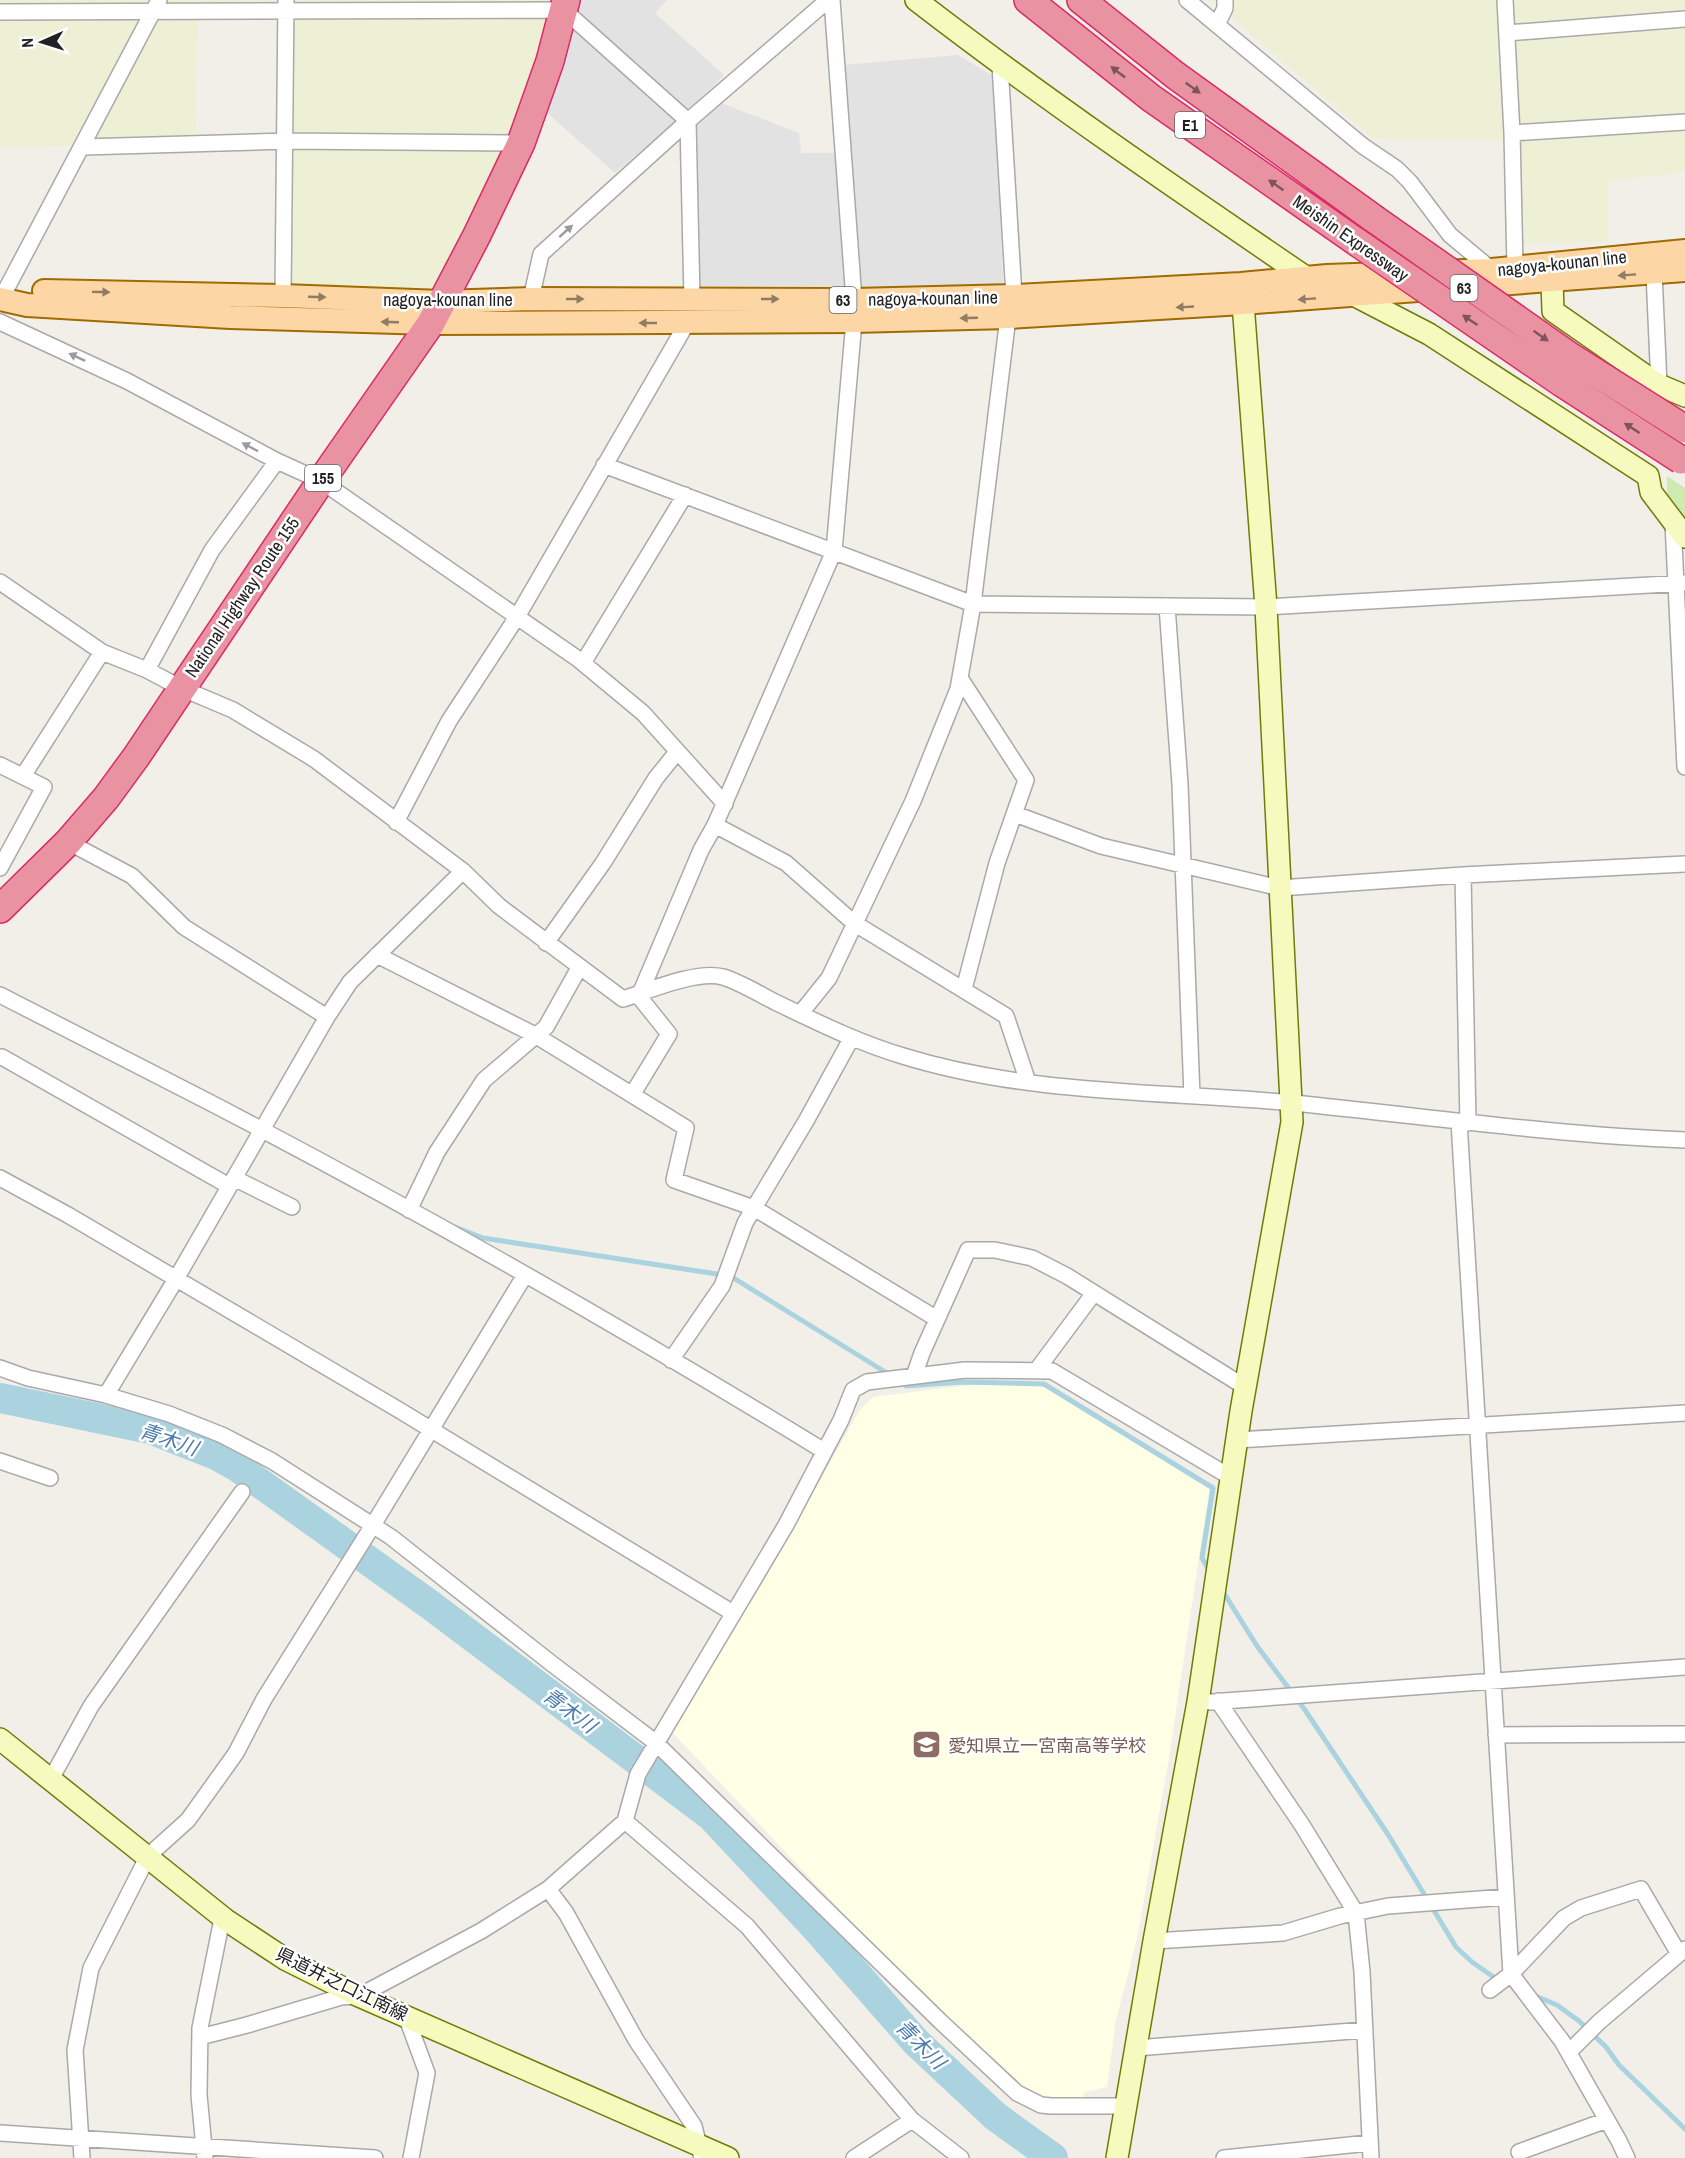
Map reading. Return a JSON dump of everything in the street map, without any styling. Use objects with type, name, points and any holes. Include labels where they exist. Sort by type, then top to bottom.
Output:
[{"type":"highway","name":"Meishin Expressway","points":[[1028,0],[1151,98],[1562,383],[1683,461]]},
{"type":"highway","name":"Meishin Expressway","points":[[1081,0],[1175,75],[1373,218],[1571,357],[1685,429]]},
{"type":"highway","name":"National Highway Route 155","points":[[0,909],[68,842],[106,798],[437,313],[521,143],[550,61],[565,5]]},
{"type":"main road","name":"nagoya-kounan line","points":[[1011,306],[1307,278],[1492,270],[1685,251]]},
{"type":"main road","name":"nagoya-kounan line","points":[[1,299],[27,305],[230,317],[437,313],[687,323],[854,310],[1244,303],[1685,270]]},
{"type":"main road","name":"nagoya-kounan line","points":[[1,299],[30,291],[283,296],[437,313],[531,299],[692,299],[854,310]]},
{"type":"street","points":[[531,299],[541,254],[687,121],[830,0]]},
{"type":"street","points":[[639,994],[701,850],[716,825],[834,551],[854,310],[830,0]]},
{"type":"street","points":[[916,0],[1000,65],[1307,278],[1357,295],[1429,334],[1648,476]]},
{"type":"street","points":[[1187,0],[1363,146],[1397,169],[1410,182],[1450,235],[1492,270]]},
{"type":"street","points":[[1217,25],[1225,8],[1225,0]]},
{"type":"street","points":[[1505,0],[1512,133],[1515,267]]},
{"type":"street","points":[[0,12],[117,6],[565,5],[687,121],[692,299]]},
{"type":"street","points":[[1,299],[156,6]]},
{"type":"street","points":[[283,296],[286,6]]},
{"type":"street","points":[[1507,33],[1685,20]]},
{"type":"street","points":[[800,1014],[829,978],[913,801],[958,689],[973,604],[1011,306],[1000,65]]},
{"type":"street","points":[[1512,133],[1685,122]]},
{"type":"street","points":[[83,147],[286,141],[521,143]]},
{"type":"street","points":[[1654,273],[1659,385]]},
{"type":"street","points":[[1552,281],[1553,311],[1659,385],[1685,396]]},
{"type":"street","points":[[1122,2156],[1126,2106],[1154,1941],[1208,1702],[1237,1440],[1292,1122],[1266,607],[1244,303]]},
{"type":"street","points":[[0,322],[127,381],[277,461],[321,481],[583,663],[643,713],[725,804]]},
{"type":"street","points":[[396,822],[449,721],[517,616],[687,323]]},
{"type":"street","points":[[1685,424],[1648,476],[1651,492],[1679,530],[1685,767]]},
{"type":"street","points":[[147,670],[212,550],[277,461]]},
{"type":"street","points":[[604,465],[973,604],[1266,607],[1680,583]]},
{"type":"street","points":[[583,663],[685,495]]},
{"type":"street","points":[[0,582],[102,652],[233,710],[314,759],[463,871],[499,906],[546,943],[623,999],[692,977],[722,976],[851,1039],[905,1057],[992,1078],[1292,1103],[1624,1138],[1685,1140]]},
{"type":"street","points":[[1167,606],[1179,784],[1192,1096]]},
{"type":"street","points":[[23,776],[102,652]]},
{"type":"street","points":[[960,678],[1026,780],[997,863],[964,989]]},
{"type":"street","points":[[546,943],[603,863],[656,778],[677,752]]},
{"type":"street","points":[[0,765],[44,787],[0,868]]},
{"type":"street","points":[[1015,814],[1101,846],[1280,888],[1463,875],[1685,864]]},
{"type":"street","points":[[716,825],[786,863],[854,923],[1006,1016],[1028,1082]]},
{"type":"street","points":[[68,842],[132,876],[184,927],[327,1017]]},
{"type":"street","points":[[106,1395],[176,1279],[327,1017],[350,982],[463,871]]},
{"type":"street","points":[[1463,875],[1464,1122],[1478,1424],[1511,1974],[1569,2052],[1627,2158]]},
{"type":"street","points":[[377,955],[535,1035],[686,1128],[674,1180],[754,1208],[937,1319]]},
{"type":"street","points":[[409,1210],[436,1152],[484,1080],[546,1027],[579,968]]},
{"type":"street","points":[[632,1095],[669,1034],[639,994]]},
{"type":"street","points":[[0,995],[261,1130],[409,1210],[525,1275],[824,1451]]},
{"type":"street","points":[[671,1360],[722,1286],[745,1223],[806,1121],[851,1039]]},
{"type":"street","points":[[2,1057],[232,1182],[292,1207]]},
{"type":"street","points":[[0,1178],[68,1215],[431,1430],[733,1613]]},
{"type":"street","points":[[914,1376],[968,1250],[995,1251],[1032,1258],[1094,1293],[1245,1387]]},
{"type":"street","points":[[82,2158],[75,2050],[91,1968],[148,1856],[188,1820],[236,1753],[264,1699],[525,1275]]},
{"type":"street","points":[[1036,1371],[1094,1293]]},
{"type":"street","points":[[0,1368],[28,1378],[106,1395],[169,1414],[222,1435],[272,1461],[373,1525],[550,1663],[656,1742],[940,2021],[1017,2093],[1041,2105],[1126,2106]]},
{"type":"street","points":[[200,2037],[340,1997],[359,1996],[481,1931],[548,1889],[625,1821],[638,1774],[786,1525],[841,1420],[853,1390],[867,1382],[964,1370],[1052,1371],[1232,1478]]},
{"type":"street","points":[[1237,1440],[1685,1413]]},
{"type":"street","points":[[0,1461],[50,1478]]},
{"type":"street","points":[[51,1779],[92,1706],[242,1492]]},
{"type":"street","points":[[1208,1702],[1685,1667]]},
{"type":"street","points":[[1208,1702],[1302,1825],[1356,1913],[1362,1972],[1370,2151],[1224,2158]]},
{"type":"street","points":[[1496,1736],[1685,1734]]},
{"type":"street","name":"県道井之口江南線","points":[[0,1739],[226,1920],[285,1959],[359,1996],[701,2151],[728,2158]]},
{"type":"street","points":[[625,1821],[747,1926],[912,2120],[961,2158]]},
{"type":"street","points":[[548,1889],[566,1913],[636,2040],[694,2126],[701,2151]]},
{"type":"street","points":[[1490,1990],[1511,1974],[1564,1918],[1581,1908],[1641,1889],[1682,1952],[1599,2022],[1569,2052]]},
{"type":"street","points":[[1154,1941],[1283,1933],[1388,1906],[1506,1897]]},
{"type":"street","points":[[205,2153],[199,2095],[200,2028],[221,1924],[226,1920]]},
{"type":"street","points":[[406,2016],[427,2073],[411,2158]]},
{"type":"street","points":[[1136,2048],[1365,2030]]},
{"type":"street","points":[[854,2158],[912,2120]]},
{"type":"street","points":[[1519,2152],[1607,2120]]},
{"type":"street","points":[[0,2133],[205,2153],[375,2158]]},
{"type":"shaded area","points":[[0,0],[566,0],[442,302],[283,296],[286,11],[198,12],[195,144],[0,147]]},
{"type":"shaded area","points":[[577,0],[667,0],[655,13],[724,75],[688,112],[574,9]]},
{"type":"shaded area","points":[[1211,0],[1685,0],[1685,172],[1608,181],[1608,241],[1522,244],[1517,141],[1372,138]]},
{"type":"shaded area","points":[[568,20],[678,119],[615,173],[544,110]]},
{"type":"shaded area","points":[[958,55],[993,76],[1004,295],[859,299],[844,65]]},
{"type":"shaded area","points":[[721,103],[799,133],[801,153],[838,153],[844,286],[698,286],[693,124]]},
{"type":"shaded area","name":"愛知県立一宮南高等学校","points":[[969,1385],[1043,1385],[1210,1484],[1169,1758],[1137,1939],[1116,2020],[1107,2087],[1084,2092],[1082,2103],[1051,2103],[1017,2089],[899,1972],[671,1731],[799,1518],[859,1411],[873,1397]]},
{"type":"green space","points":[[1667,476],[1685,488],[1685,519],[1667,496]]},
{"type":"waterway","points":[[455,1227],[483,1238],[717,1274]]},
{"type":"waterway","points":[[732,1277],[890,1375]]},
{"type":"waterway","points":[[900,1382],[906,1386],[962,1382],[1044,1384],[1213,1488],[1202,1558],[1210,1572]]},
{"type":"waterway","name":"青木川","points":[[0,1398],[150,1429],[216,1455],[236,1466],[429,1604],[711,1816],[816,1928],[916,2042],[995,2116],[1053,2158]]},
{"type":"waterway","points":[[1222,1590],[1257,1646],[1305,1710],[1389,1836],[1456,1947],[1495,1978],[1516,1988]]},
{"type":"waterway","points":[[1533,1995],[1557,2005],[1579,2021],[1606,2047],[1619,2065],[1685,2129]]},
{"type":"place","name":"愛知県立一宮南高等学校","points":[[927,1745]]}]
